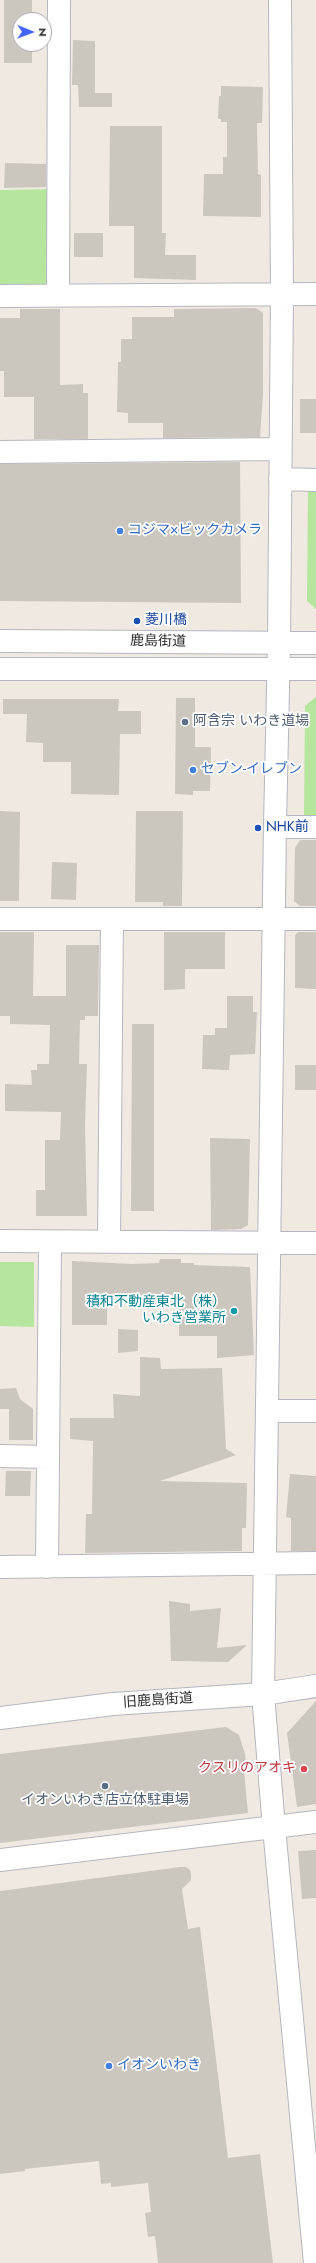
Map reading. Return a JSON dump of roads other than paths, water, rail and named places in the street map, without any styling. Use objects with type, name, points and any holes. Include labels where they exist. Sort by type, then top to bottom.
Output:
[{"type":"street","points":[[58,295],[59,0]]},
{"type":"street","points":[[280,0],[282,294],[279,669],[274,825],[275,919],[263,1694],[274,1828],[315,2263]]},
{"type":"street","points":[[0,296],[316,294]]},
{"type":"street","points":[[0,452],[280,449]]},
{"type":"street","points":[[280,479],[316,480]]},
{"type":"street","name":"鹿島街道","points":[[0,641],[316,643]]},
{"type":"street","name":"鹿島街道","points":[[0,669],[316,669]]},
{"type":"street","points":[[288,827],[316,827]]},
{"type":"street","points":[[0,919],[316,919]]},
{"type":"street","points":[[110,1242],[112,919]]},
{"type":"street","points":[[0,1241],[316,1243]]},
{"type":"street","points":[[47,1567],[50,1242]]},
{"type":"street","points":[[268,1411],[316,1411]]},
{"type":"street","points":[[0,1456],[48,1457]]},
{"type":"street","points":[[0,1567],[264,1562],[316,1563]]},
{"type":"street","name":"旧鹿島街道","points":[[0,1718],[113,1704],[263,1694],[316,1686]]},
{"type":"street","points":[[0,1860],[316,1822]]},
{"type":"place","name":"コジマ×ビックカメラ","points":[[120,531]]},
{"type":"place","name":"菱川橋","points":[[137,621]]},
{"type":"place","name":"阿含宗 いわき道場","points":[[185,722]]},
{"type":"place","name":"セブン-イレブン","points":[[193,770]]},
{"type":"place","name":"NHK前","points":[[258,828]]},
{"type":"place","name":"積和不動産東北（株） いわき営業所","points":[[234,1311]]},
{"type":"place","name":"クスリのアオキ","points":[[304,1769]]},
{"type":"place","name":"イオンいわき店立体駐車場","points":[[105,1786]]},
{"type":"place","name":"イオンいわき","points":[[109,2066]]}]
